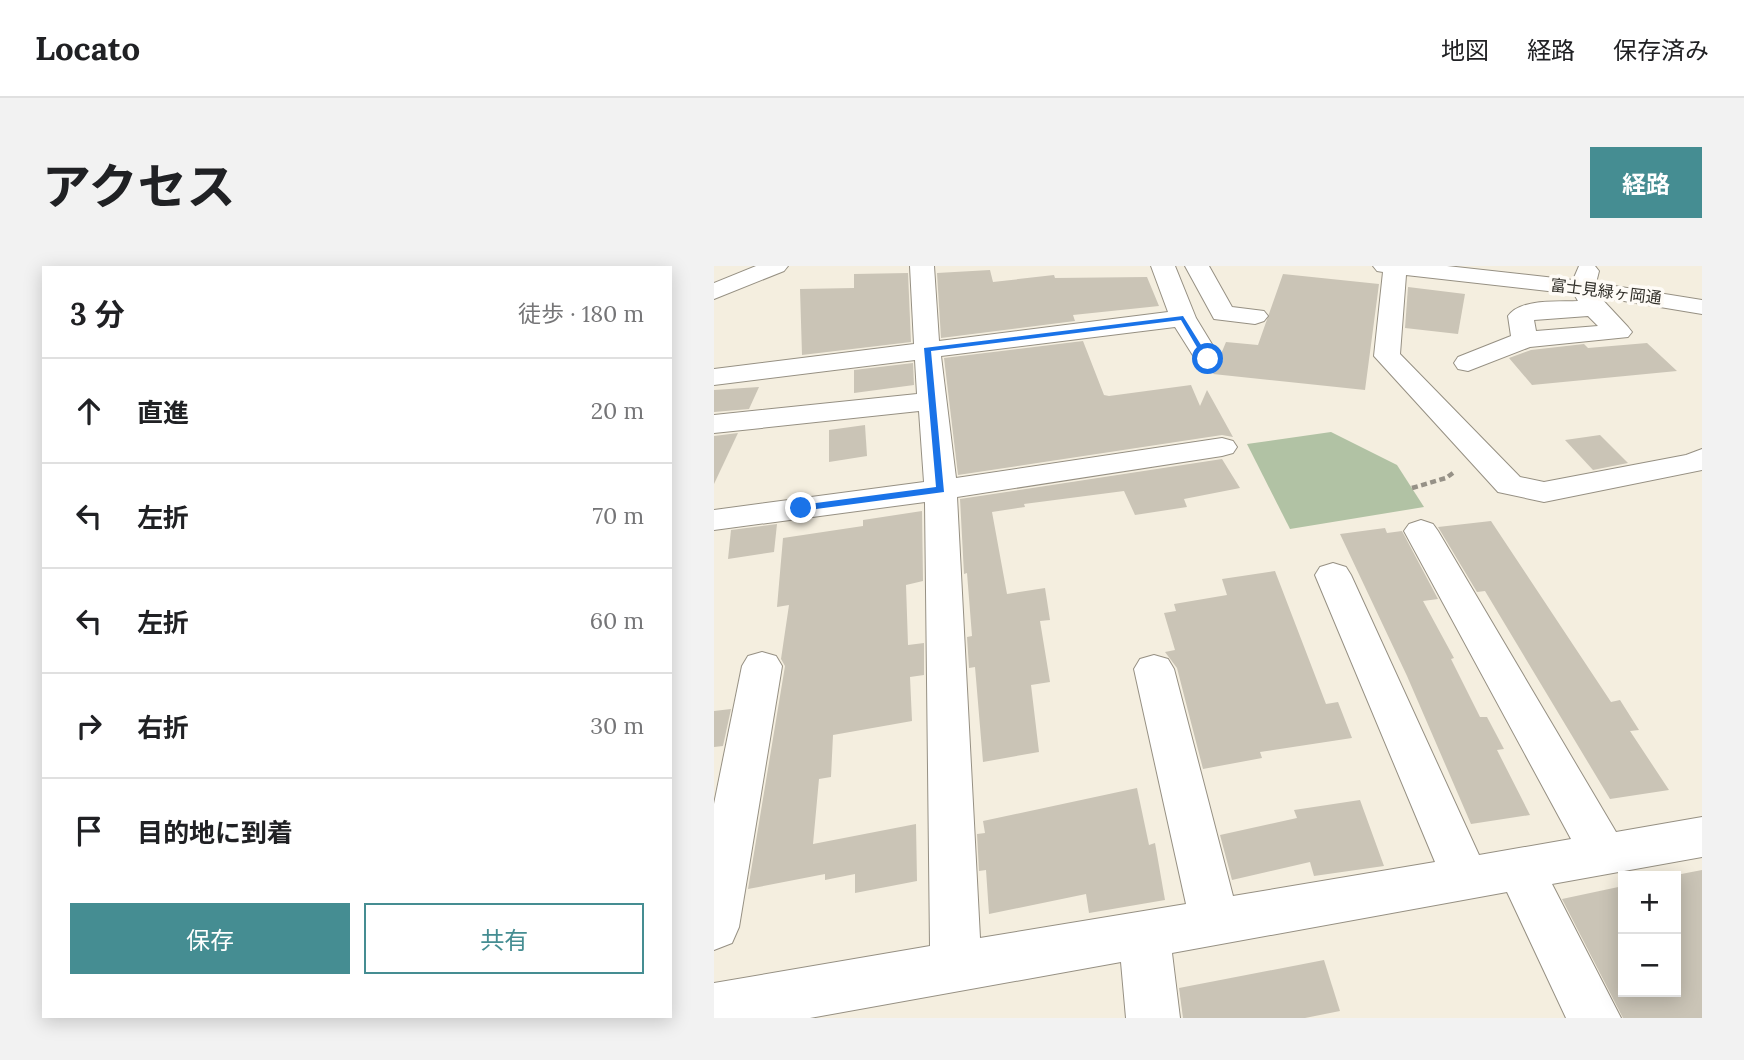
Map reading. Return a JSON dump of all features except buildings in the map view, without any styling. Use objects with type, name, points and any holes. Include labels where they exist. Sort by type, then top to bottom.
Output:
[{"type":"street","points":[[714,292],[776,266]]},
{"type":"street","points":[[922,266],[941,490],[956,968]]},
{"type":"street","points":[[1163,266],[1183,318],[1208,359]]},
{"type":"street","points":[[1197,266],[1223,314],[1255,316]]},
{"type":"street","name":"富士見緑ヶ岡通","points":[[1385,266],[1589,287],[1653,296],[1702,307]]},
{"type":"street","points":[[1395,267],[1387,356],[1509,485],[1544,492],[1683,465],[1702,458]]},
{"type":"street","points":[[1468,363],[1525,340],[1619,332],[1589,287],[1521,316],[1525,340]]},
{"type":"street","points":[[714,377],[1183,318]]},
{"type":"street","points":[[714,424],[932,401]]},
{"type":"street","points":[[714,520],[941,490],[1222,447]]},
{"type":"street","points":[[1421,531],[1604,854]]},
{"type":"street","points":[[1333,575],[1465,877]]},
{"type":"street","points":[[714,928],[762,666]]},
{"type":"street","points":[[1154,669],[1215,923]]},
{"type":"street","points":[[714,1009],[1702,837]]},
{"type":"street","points":[[1519,868],[1594,1018]]},
{"type":"street","points":[[1144,935],[1153,1018]]},
{"type":"path","points":[[1412,488],[1446,478],[1476,452]]},
{"type":"green space","points":[[1331,432],[1397,465],[1424,507],[1290,529],[1247,444]]},
{"type":"route","points":[[801,508],[941,490],[927,349],[1183,318],[1208,359]]}]
